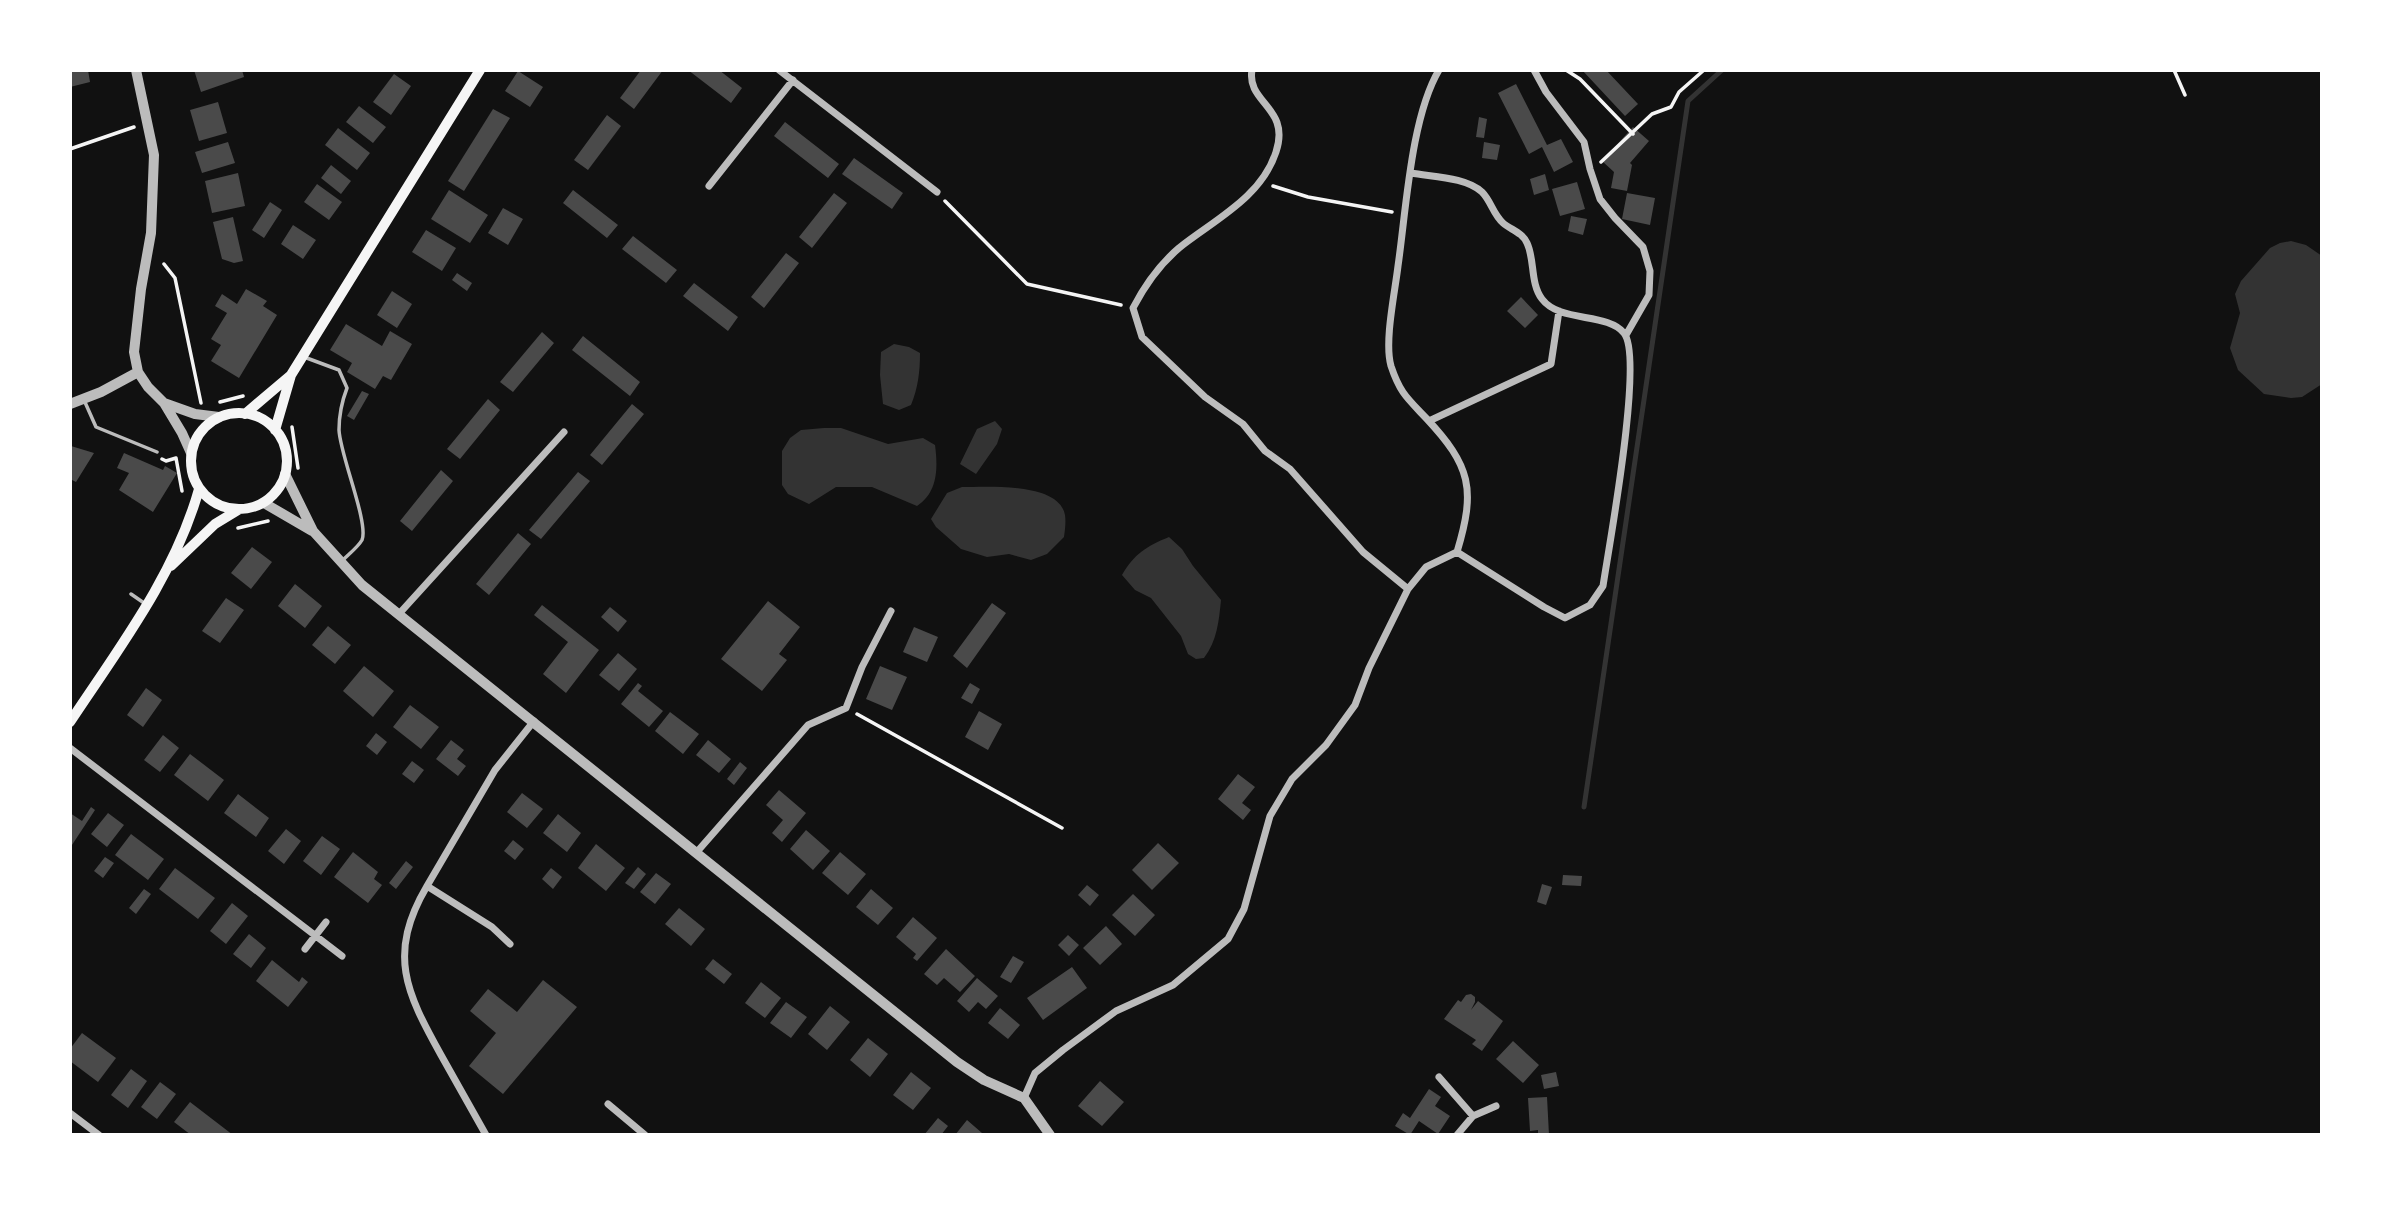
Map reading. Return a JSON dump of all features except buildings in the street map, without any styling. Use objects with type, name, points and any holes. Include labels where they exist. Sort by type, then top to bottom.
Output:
[{"type":"main road","points":[[275,430],[291,375],[480,70]]},
{"type":"main road","points":[[246,414],[291,375]]},
{"type":"main road","points":[[234,413],[260,418],[275,430],[285,449],[285,474],[277,491],[264,503],[237,510],[220,506],[205,496],[199,488],[192,472],[191,453],[197,438],[219,417],[234,413]]},
{"type":"main road","points":[[70,722],[148,605],[188,525],[199,488]]},
{"type":"main road","points":[[164,573],[215,523],[237,510]]},
{"type":"street","points":[[136,70],[154,155],[151,233],[134,352],[138,372],[164,403],[181,430],[191,453]]},
{"type":"street","points":[[779,70],[937,192]]},
{"type":"street","points":[[1251,70],[1250,77],[1259,99],[1274,113],[1280,128],[1276,152],[1261,182],[1209,228],[1178,249],[1149,279],[1133,307],[1142,337],[1205,397],[1243,424],[1265,451],[1290,469],[1363,552],[1408,589]]},
{"type":"street","points":[[1024,1098],[1035,1073],[1063,1050],[1116,1011],[1173,985],[1228,939],[1244,909],[1270,816],[1292,779],[1326,745],[1355,705],[1369,668],[1408,589],[1426,567],[1457,552],[1466,522],[1468,485],[1457,454],[1400,391],[1390,362],[1391,321],[1417,136],[1432,82],[1439,70]]},
{"type":"street","points":[[1534,70],[1546,92],[1584,142],[1600,199],[1643,247],[1650,271],[1649,295],[1626,335]]},
{"type":"street","points":[[709,186],[793,80]]},
{"type":"street","points":[[1411,173],[1470,184],[1484,193],[1494,213],[1527,242],[1533,275],[1542,299],[1559,311],[1615,326],[1626,335],[1630,355],[1630,399],[1603,586],[1590,606],[1565,618],[1457,552]]},
{"type":"street","points":[[1429,421],[1551,364],[1559,311]]},
{"type":"street","points":[[70,404],[84,400],[138,372]]},
{"type":"street","points":[[164,403],[195,414],[219,417]]},
{"type":"street","points":[[398,615],[564,432]]},
{"type":"street","points":[[285,474],[313,531],[340,563],[398,615],[534,721],[957,1062],[984,1080],[1024,1098],[1050,1135]]},
{"type":"street","points":[[264,503],[313,531]]},
{"type":"street","points":[[696,853],[808,725],[846,708],[862,667],[891,611]]},
{"type":"street","points":[[486,1135],[414,1006],[407,980],[404,951],[409,927],[427,886],[495,770],[534,721]]},
{"type":"street","points":[[70,748],[342,956]]},
{"type":"street","points":[[427,886],[492,927],[510,944]]},
{"type":"street","points":[[305,949],[326,922]]},
{"type":"street","points":[[1439,1077],[1473,1116]]},
{"type":"street","points":[[608,1104],[645,1135]]},
{"type":"street","points":[[1457,1135],[1473,1116],[1496,1106]]},
{"type":"street","points":[[70,1113],[99,1135]]},
{"type":"lane","points":[[302,356],[339,370],[347,388],[341,405],[339,430],[345,464],[364,531],[361,542],[340,563]]},
{"type":"lane","points":[[84,400],[96,427],[157,452]]},
{"type":"lane","points":[[131,594],[148,605]]},
{"type":"path","points":[[1566,70],[1580,79],[1633,134]]},
{"type":"path","points":[[1590,169],[1633,134],[1652,114],[1671,107],[1679,92],[1704,70]]},
{"type":"path","points":[[2174,70],[2185,95]]},
{"type":"path","points":[[70,149],[138,126]]},
{"type":"path","points":[[1261,182],[1308,197],[1405,215]]},
{"type":"path","points":[[937,192],[1027,285],[1133,307]]},
{"type":"path","points":[[164,264],[174,278],[201,405]]},
{"type":"path","points":[[215,403],[246,395],[249,398]]},
{"type":"path","points":[[293,423],[298,468]]},
{"type":"path","points":[[176,458],[182,496]]},
{"type":"path","points":[[231,531],[268,520]]},
{"type":"path","points":[[846,708],[1062,828]]},
{"type":"shaded area","points":[[2291,241],[2306,245],[2322,256],[2322,384],[2302,397],[2291,398],[2264,394],[2238,370],[2230,348],[2240,313],[2235,294],[2241,281],[2270,248]]},
{"type":"shaded area","points":[[894,344],[920,353],[918,380],[911,405],[899,410],[883,404],[880,375],[881,352]]},
{"type":"shaded area","points":[[995,421],[1002,429],[997,444],[976,474],[960,464],[977,429]]},
{"type":"shaded area","points":[[841,428],[888,444],[923,438],[935,445],[936,471],[929,494],[917,506],[872,487],[836,487],[809,504],[788,494],[782,485],[782,451],[790,438],[801,430]]},
{"type":"shaded area","points":[[962,487],[1004,487],[1037,492],[1050,497],[1060,504],[1065,515],[1064,537],[1047,554],[1031,560],[1009,554],[987,557],[961,549],[936,527],[931,519],[947,493]]},
{"type":"shaded area","points":[[1169,537],[1182,549],[1221,600],[1215,638],[1204,658],[1196,659],[1188,654],[1181,636],[1151,598],[1135,590],[1122,575],[1131,561],[1142,552]]},
{"type":"waterway","points":[[1584,807],[1688,101],[1722,70]]}]
